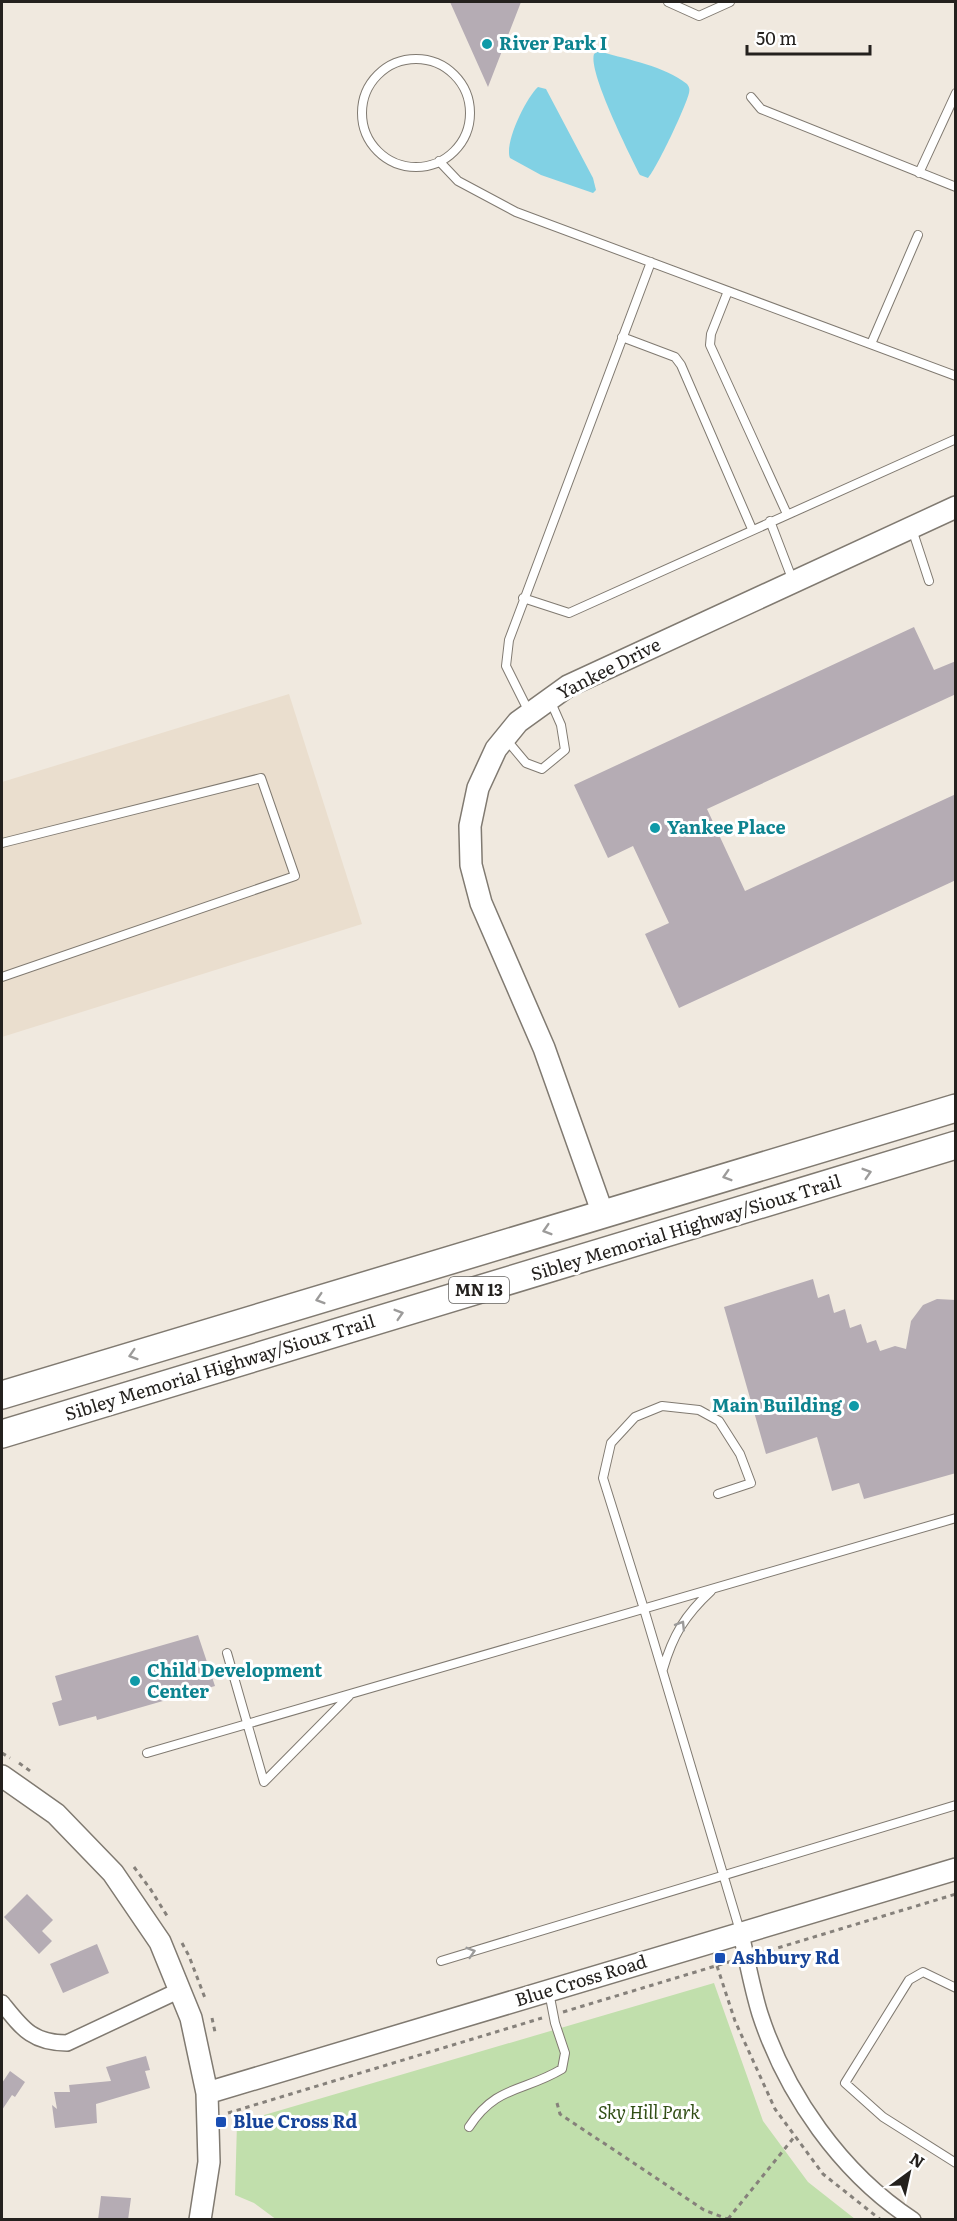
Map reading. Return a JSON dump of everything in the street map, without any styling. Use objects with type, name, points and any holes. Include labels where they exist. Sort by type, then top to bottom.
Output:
[{"type":"highway","name":"Sibley Memorial Highway/Sioux Trail","points":[[2,1395],[956,1108]]},
{"type":"highway","name":"Sibley Memorial Highway/Sioux Trail","points":[[2,1434],[956,1145]]},
{"type":"street","name":"Yankee Drive","points":[[603,1214],[544,1048],[481,903],[471,866],[470,826],[478,788],[496,750],[518,722],[568,686],[956,507]]},
{"type":"street","points":[[2,1776],[56,1814],[113,1873],[160,1942],[191,2018],[207,2093],[209,2162],[200,2220]]},
{"type":"street","name":"Blue Cross Road","points":[[207,2093],[956,1869]]},
{"type":"street","points":[[741,1934],[760,2013],[783,2071],[819,2130],[860,2177],[913,2220]]},
{"type":"street","points":[[2,2002],[22,2027],[36,2039],[51,2043],[67,2043],[180,1990]]},
{"type":"lane","points":[[668,2],[699,16],[730,2]]},
{"type":"lane","points":[[422,59],[444,67],[460,81],[468,97],[470,118],[463,140],[449,156],[438,161],[428,166],[405,166],[387,160],[372,146],[366,134],[361,117],[363,98],[371,82],[398,62],[422,59]]},
{"type":"lane","points":[[918,173],[956,93]]},
{"type":"lane","points":[[751,97],[761,109],[956,187]]},
{"type":"lane","points":[[438,161],[458,181],[516,212],[956,376]]},
{"type":"lane","points":[[871,344],[918,235]]},
{"type":"lane","points":[[530,713],[506,666],[508,640],[651,262]]},
{"type":"lane","points":[[728,291],[711,334],[710,345],[787,514]]},
{"type":"lane","points":[[622,337],[675,357],[681,365],[752,529]]},
{"type":"lane","points":[[523,598],[568,614],[752,529],[956,439]]},
{"type":"lane","points":[[770,521],[794,582]]},
{"type":"lane","points":[[911,528],[929,581]]},
{"type":"lane","points":[[505,738],[526,763],[542,769],[565,750],[561,724],[550,699]]},
{"type":"lane","points":[[2,843],[261,777],[295,876],[2,977]]},
{"type":"lane","points":[[718,1494],[752,1483],[740,1454],[719,1421],[699,1410],[662,1406],[635,1417],[611,1443],[603,1478],[663,1670],[741,1934]]},
{"type":"lane","points":[[147,1754],[956,1518]]},
{"type":"lane","points":[[663,1670],[670,1645],[683,1620],[714,1589]]},
{"type":"lane","points":[[227,1653],[264,1782],[350,1695]]},
{"type":"lane","points":[[441,1961],[956,1805]]},
{"type":"lane","points":[[956,1988],[923,1972],[909,1980],[845,2082],[883,2117],[956,2163]]},
{"type":"lane","points":[[469,2127],[480,2110],[502,2093],[550,2077],[562,2069],[565,2053],[553,2015],[549,1991]]},
{"type":"path","points":[[228,2113],[956,1894]]},
{"type":"path","points":[[557,2103],[560,2114],[704,2210],[729,2219],[795,2136]]},
{"type":"shaded area","points":[[289,694],[362,924],[2,1037],[2,782]]},
{"type":"green space","name":"Sky Hill Park","points":[[714,1983],[763,2121],[808,2182],[855,2219],[277,2220],[254,2203],[235,2195],[237,2123]]},
{"type":"water","points":[[597,52],[657,68],[678,78],[689,87],[687,100],[677,123],[648,178],[640,175],[603,95],[594,64],[594,54]]},
{"type":"water","points":[[538,87],[546,89],[593,178],[596,190],[593,193],[541,175],[510,158],[510,142],[517,121]]},
{"type":"building","name":"River Park I","points":[[450,2],[521,2],[488,87]]},
{"type":"building","name":"Yankee Place","points":[[914,627],[934,670],[956,661],[956,694],[707,809],[745,891],[956,794],[956,880],[679,1008],[645,934],[669,923],[633,846],[608,858],[574,785]]},
{"type":"building","name":"Main Building","points":[[813,1279],[818,1298],[829,1294],[834,1313],[845,1309],[850,1328],[861,1324],[867,1343],[876,1340],[880,1351],[895,1346],[906,1349],[911,1321],[923,1305],[937,1299],[956,1300],[956,1473],[864,1499],[859,1483],[832,1491],[817,1437],[766,1454],[724,1307]]},
{"type":"building","name":"Child Development Center","points":[[198,1635],[215,1686],[97,1720],[96,1716],[59,1726],[52,1703],[62,1700],[55,1676]]},
{"type":"building","points":[[27,1894],[53,1920],[42,1931],[52,1941],[39,1954],[4,1917]]},
{"type":"building","points":[[97,1944],[109,1973],[63,1993],[50,1964]]},
{"type":"building","points":[[146,2056],[150,2070],[145,2071],[150,2088],[96,2104],[97,2123],[55,2128],[52,2105],[57,2109],[54,2092],[70,2092],[69,2085],[111,2081],[106,2067]]},
{"type":"building","points":[[10,2071],[25,2082],[2,2110],[2,2083]]},
{"type":"building","points":[[101,2196],[131,2198],[128,2220],[98,2220]]},
{"type":"place","name":"River Park I","points":[[487,44]]},
{"type":"place","name":"Yankee Place","points":[[655,828]]},
{"type":"place","name":"Main Building","points":[[854,1406]]},
{"type":"place","name":"Child Development Center","points":[[135,1681]]},
{"type":"place","name":"Ashbury Rd","points":[[720,1958]]},
{"type":"place","name":"Blue Cross Rd","points":[[221,2122]]}]
